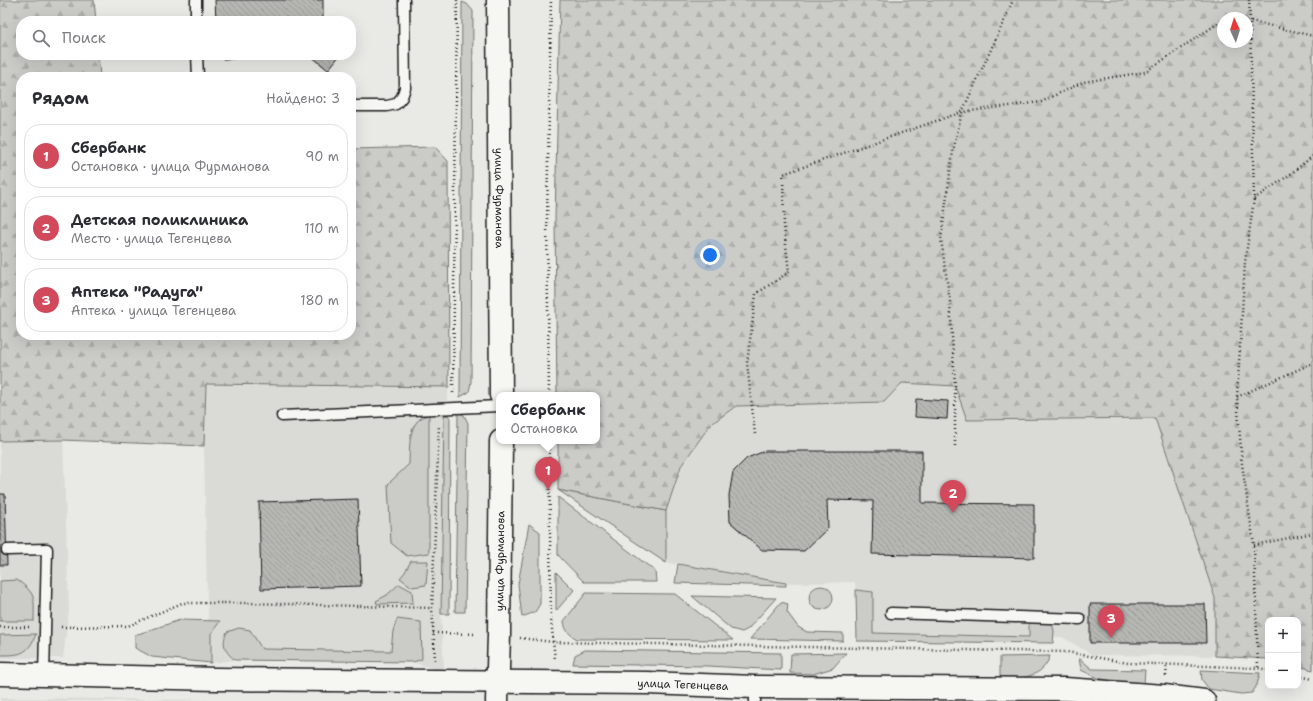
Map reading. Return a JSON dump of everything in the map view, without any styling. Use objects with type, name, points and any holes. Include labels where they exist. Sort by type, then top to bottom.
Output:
[{"type":"main road","name":"улица Фурманова","points":[[498,0],[501,392]]},
{"type":"main road","name":"улица Фурманова","points":[[497,691],[501,444]]},
{"type":"main road","name":"улица Тегенцева","points":[[0,674],[217,679],[436,681],[497,691],[647,683],[755,694],[1065,689],[1164,696],[1200,701]]},
{"type":"lane","points":[[196,0],[196,16]]},
{"type":"lane","points":[[356,106],[387,106],[396,104],[402,98],[405,88],[404,0]]},
{"type":"lane","points":[[197,60],[198,72]]},
{"type":"lane","points":[[282,416],[496,406]]},
{"type":"lane","points":[[7,550],[47,549],[44,675]]},
{"type":"lane","points":[[891,613],[1080,619]]},
{"type":"path","points":[[436,681],[432,608],[439,422],[452,408],[457,0]]},
{"type":"path","points":[[549,392],[547,219],[551,0]]},
{"type":"path","points":[[956,446],[955,386],[950,302],[941,239],[953,151],[962,112],[1000,30],[1012,0]]},
{"type":"path","points":[[1249,0],[1249,12]]},
{"type":"path","points":[[1253,22],[1313,36]]},
{"type":"path","points":[[755,434],[747,363],[756,294],[789,272],[784,227],[783,174],[962,112],[1041,102],[1083,82],[1145,72],[1217,24]]},
{"type":"path","points":[[1250,48],[1254,199],[1245,262],[1237,397],[1242,464],[1254,545],[1258,668]]},
{"type":"path","points":[[1254,199],[1288,176],[1313,156]]},
{"type":"path","points":[[1237,397],[1313,363]]},
{"type":"path","points":[[549,444],[551,619],[553,642],[1067,652],[1128,663],[1265,669]]},
{"type":"path","points":[[1254,545],[1313,533]]},
{"type":"path","points":[[0,627],[128,626],[182,603],[248,603],[432,608]]},
{"type":"path","points":[[433,632],[452,632]]},
{"type":"path","points":[[1301,677],[1313,679]]},
{"type":"shaded area","points":[[902,383],[955,386],[968,420],[1156,418],[1215,598],[1215,656],[1093,655],[1062,637],[873,633],[873,592],[856,590],[855,582],[788,583],[666,563],[666,511],[681,467],[710,425],[736,406],[884,402]]},
{"type":"shaded area","points":[[206,384],[449,387],[444,415],[441,614],[444,672],[413,662],[235,660],[211,663],[207,597],[204,446]]},
{"type":"shaded area","points":[[63,440],[69,609],[63,658],[0,658],[0,441]]},
{"type":"shaded area","points":[[0,698],[207,700],[207,701],[0,701]]},
{"type":"green space","points":[[0,0],[94,0],[96,16],[16,16],[16,60],[98,60],[100,72],[16,72],[16,340],[356,340],[356,149],[435,147],[448,161],[449,387],[206,384],[204,446],[63,440],[0,441]]},
{"type":"green space","points":[[560,0],[1313,0],[1313,670],[1301,667],[1301,617],[1265,617],[1265,659],[1215,656],[1215,598],[1155,418],[967,420],[955,386],[902,383],[884,402],[736,406],[710,425],[681,466],[666,511],[558,490],[558,444],[600,444],[600,392],[557,392],[555,220]]},
{"type":"green space","points":[[462,2],[467,4],[473,11],[471,382],[469,392],[460,397]]},
{"type":"green space","points":[[458,413],[464,415],[468,423],[465,612],[455,612]]},
{"type":"green space","points":[[429,415],[429,553],[407,556],[391,543],[388,484],[409,464],[410,442],[413,428],[417,422]]},
{"type":"green space","points":[[444,415],[450,416],[449,614],[441,614]]},
{"type":"green space","points":[[558,490],[666,511],[666,563]]},
{"type":"green space","points":[[558,497],[655,571],[656,582],[584,582],[558,555]]},
{"type":"green space","points":[[529,524],[540,532],[540,604],[535,612],[522,617],[518,584]]},
{"type":"green space","points":[[411,561],[428,561],[426,585],[412,587],[400,578]]},
{"type":"green space","points":[[678,564],[786,583],[786,586],[675,583]]},
{"type":"green space","points":[[556,572],[574,590],[556,611]]},
{"type":"green space","points":[[17,580],[28,589],[33,597],[34,621],[0,621],[0,581]]},
{"type":"green space","points":[[399,584],[412,591],[413,603],[377,604],[376,601],[387,595]]},
{"type":"green space","points":[[821,586],[826,587],[832,593],[832,603],[826,609],[821,610],[816,609],[810,603],[809,598],[810,593],[816,587]]},
{"type":"green space","points":[[856,590],[873,592],[873,633],[1029,637],[1029,613],[1052,623],[1054,631],[1053,643],[857,641]]},
{"type":"green space","points":[[586,593],[675,594],[733,640],[577,639],[568,632],[564,621]]},
{"type":"green space","points":[[692,596],[776,598],[748,629],[742,632],[731,629]]},
{"type":"green space","points":[[781,602],[788,604],[787,612],[798,627],[807,632],[843,633],[843,641],[750,639]]},
{"type":"green space","points":[[397,619],[421,622],[422,659],[413,662],[235,660],[226,651],[224,644],[227,632],[239,628],[250,630],[262,649],[391,651],[393,631]]},
{"type":"green space","points":[[180,620],[220,621],[211,634],[211,663],[152,657],[135,648],[135,635]]},
{"type":"green space","points":[[36,634],[30,646],[26,650],[13,655],[0,655],[0,635]]},
{"type":"green space","points":[[585,650],[781,653],[781,670],[708,666],[573,664],[575,655]]},
{"type":"green space","points":[[846,653],[833,668],[813,674],[790,673],[791,654]]},
{"type":"green space","points":[[1050,656],[1042,669],[1030,676],[1000,678],[1000,657]]},
{"type":"green space","points":[[1079,658],[1092,669],[1145,670],[1144,683],[1116,682],[1098,678],[1081,670]]},
{"type":"green space","points":[[1201,670],[1260,673],[1257,685],[1252,693],[1241,694],[1209,689],[1202,680]]},
{"type":"building","points":[[215,0],[323,0],[323,16],[216,16]]},
{"type":"building","points":[[316,60],[336,60],[328,70]]},
{"type":"building","points":[[916,399],[948,401],[947,419],[915,417]]},
{"type":"building","points":[[765,451],[922,451],[922,503],[1034,504],[1034,558],[872,554],[873,501],[827,500],[828,528],[804,551],[762,550],[730,522],[729,495],[733,472],[747,458]]},
{"type":"building","points":[[0,494],[5,494],[7,565],[0,565]]},
{"type":"building","points":[[358,499],[361,586],[261,589],[259,502]]},
{"type":"building","points":[[1090,604],[1205,604],[1206,643],[1090,643]]},
{"type":"place","name":"Сбербанк","points":[[548,490]]},
{"type":"place","name":"Детская поликлиника","points":[[953,513]]},
{"type":"place","name":"Аптека \"Радуга\"","points":[[1111,638]]}]
